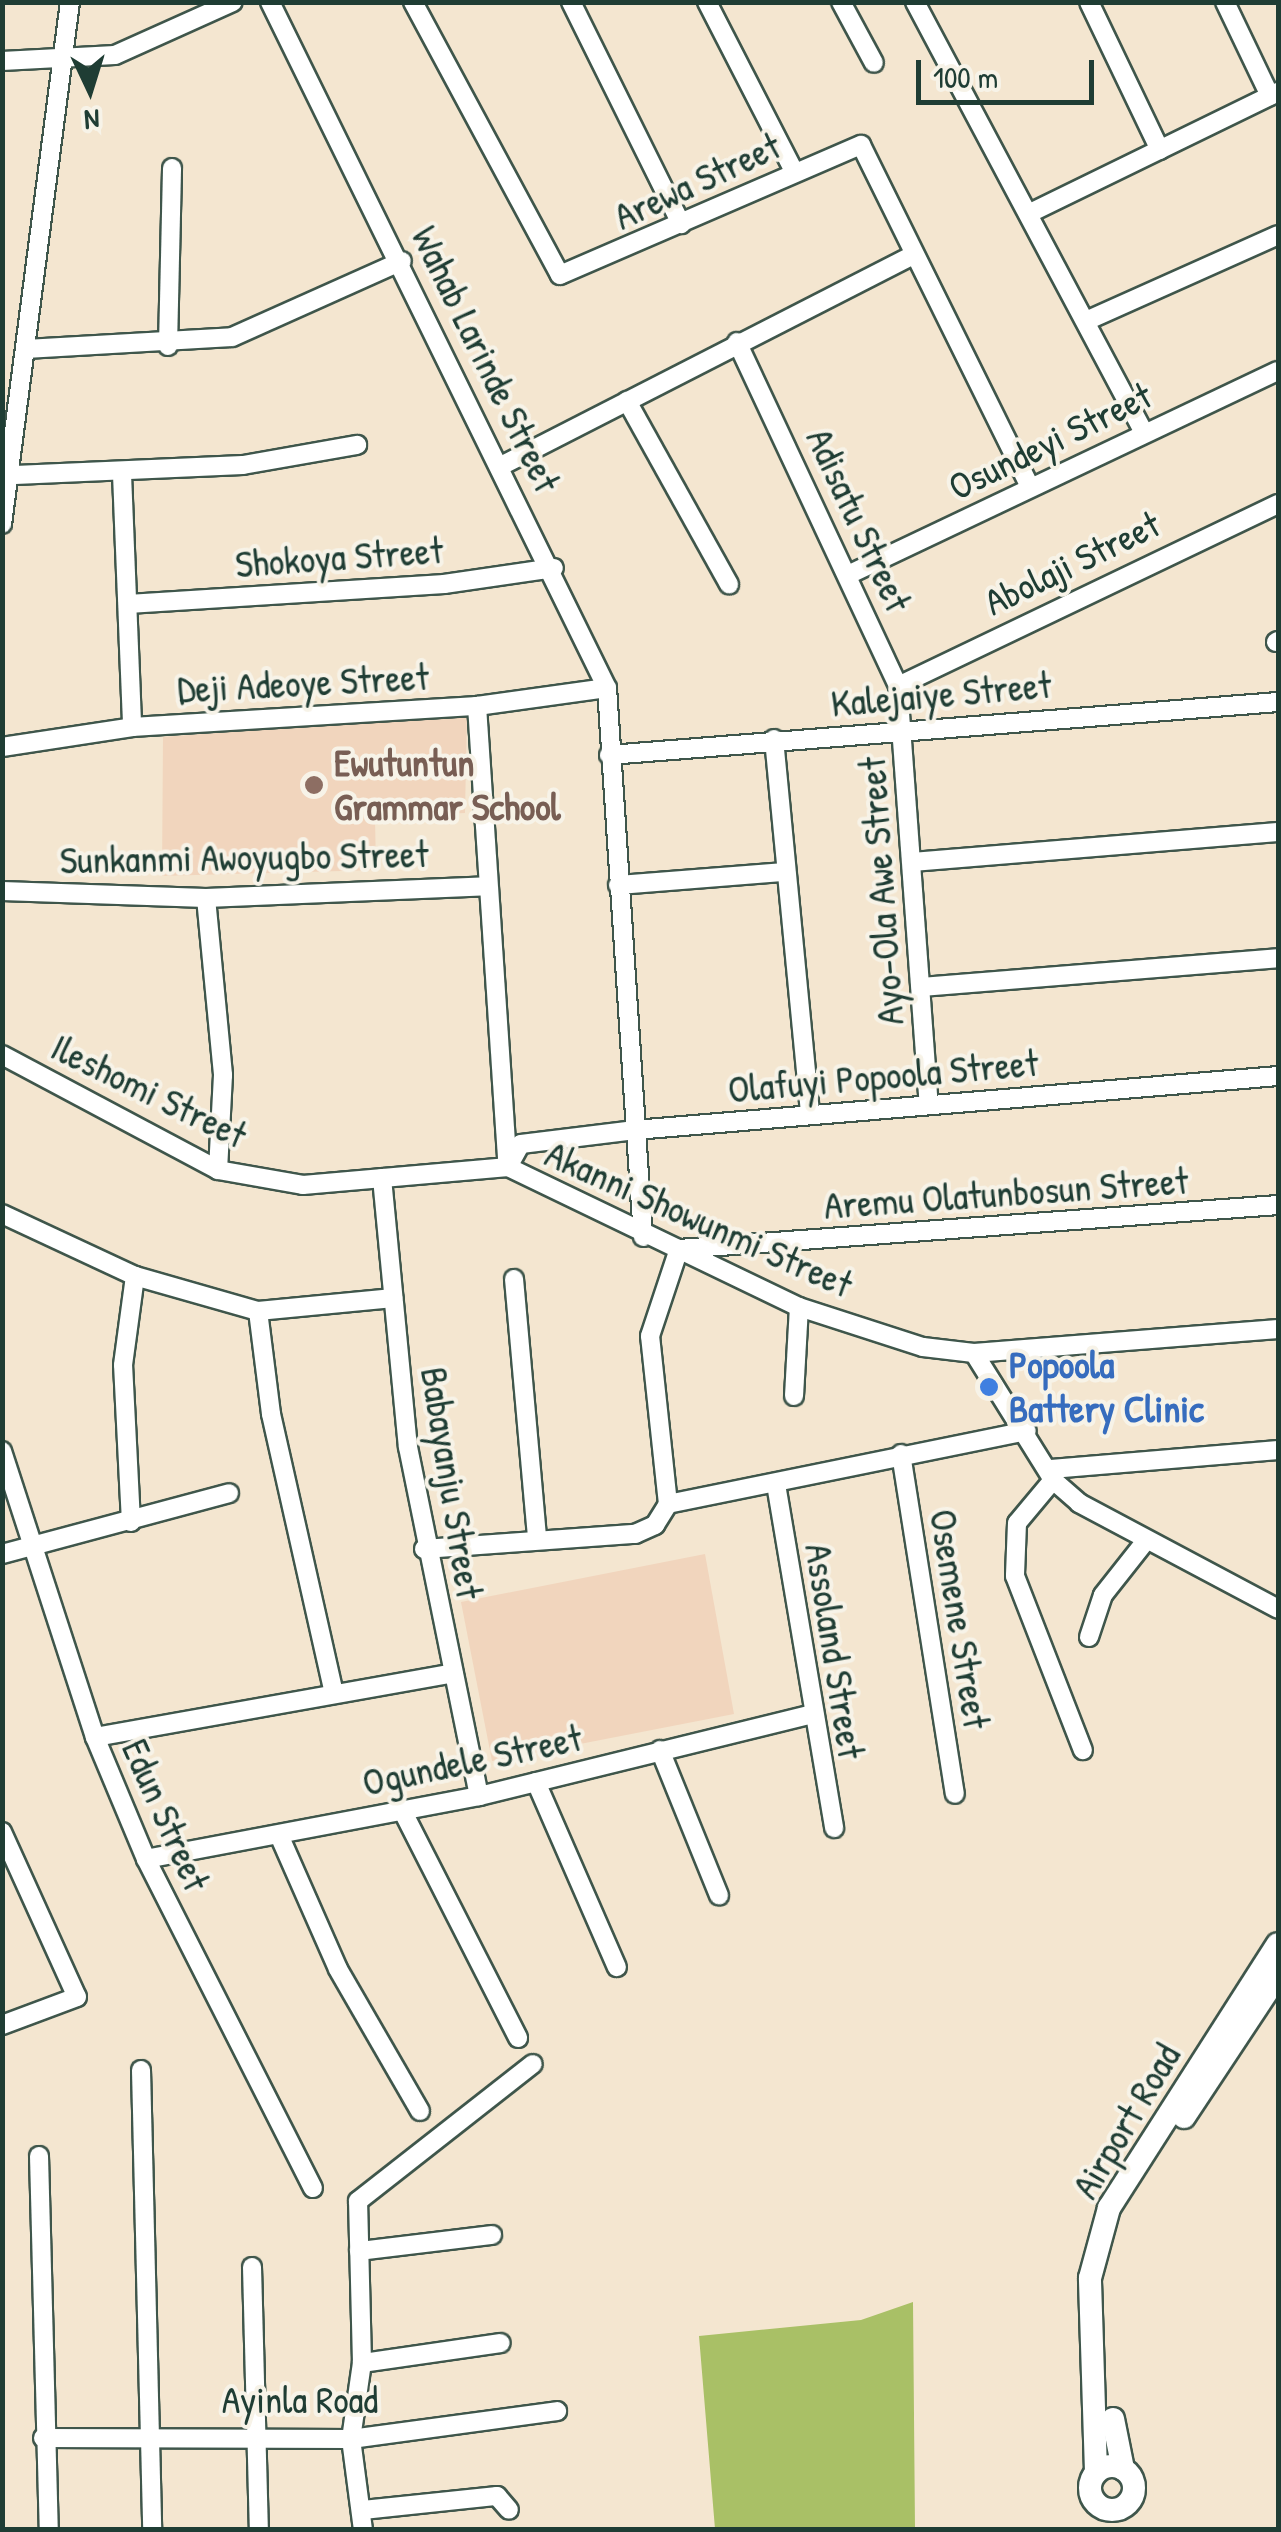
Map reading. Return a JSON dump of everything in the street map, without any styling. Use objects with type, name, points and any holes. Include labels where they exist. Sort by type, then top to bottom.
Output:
[{"type":"main road","name":"Airport Road","points":[[1100,2530],[1093,2483],[1090,2278],[1108,2208],[1278,1944]]},
{"type":"main road","name":"Airport Road","points":[[1129,2503],[1134,2488],[1123,2469],[1105,2312],[1115,2237],[1278,1974]]},
{"type":"main road","points":[[1123,2469],[1093,2483],[1112,2511],[1129,2503],[1130,2530]]},
{"type":"street","points":[[2,524],[15,474],[26,349],[66,62],[70,2]]},
{"type":"street","points":[[7,61],[66,62],[115,54],[233,2]]},
{"type":"street","name":"Wahab Larinde Street","points":[[270,2],[554,568],[608,688],[609,754],[643,1238]]},
{"type":"street","name":"Arewa Street","points":[[412,2],[560,276],[861,144],[914,254]]},
{"type":"street","points":[[572,2],[681,224]]},
{"type":"street","points":[[708,2],[794,171]]},
{"type":"street","points":[[840,2],[872,60]]},
{"type":"street","points":[[916,2],[1032,212],[1143,430]]},
{"type":"street","points":[[1089,2],[1160,150]]},
{"type":"street","points":[[1032,212],[1274,94],[1225,2]]},
{"type":"street","points":[[168,346],[172,168]]},
{"type":"street","points":[[1086,321],[1278,235]]},
{"type":"street","points":[[500,466],[914,254],[1030,488]]},
{"type":"street","points":[[26,349],[168,346],[232,337],[402,261]]},
{"type":"street","name":"Adisatu Street","points":[[737,342],[852,573],[898,686],[903,732]]},
{"type":"street","name":"Osundeyi Street","points":[[852,573],[1143,430],[1278,370]]},
{"type":"street","points":[[627,401],[728,584]]},
{"type":"street","points":[[15,474],[122,474],[357,445]]},
{"type":"street","points":[[122,474],[132,726]]},
{"type":"street","name":"Abolaji Street","points":[[898,686],[1278,504]]},
{"type":"street","name":"Shokoya Street","points":[[128,604],[444,584],[554,568]]},
{"type":"street","name":"Deji Adeoye Street","points":[[2,747],[132,726],[477,706],[608,688]]},
{"type":"street","name":"Kalejaiye Street","points":[[609,754],[1278,702]]},
{"type":"street","points":[[477,706],[508,1168]]},
{"type":"street","name":"Ayo-Ola Awe Street","points":[[903,732],[928,1104]]},
{"type":"street","points":[[774,739],[810,1114]]},
{"type":"street","points":[[912,862],[1278,832]]},
{"type":"street","points":[[618,884],[785,872]]},
{"type":"street","name":"Sunkanmi Awoyugbo Street","points":[[2,891],[206,898],[487,886]]},
{"type":"street","points":[[206,898],[223,1075],[218,1170]]},
{"type":"street","points":[[922,986],[1278,958]]},
{"type":"street","name":"Ileshomi Street","points":[[2,1055],[218,1170],[303,1184],[508,1168]]},
{"type":"street","name":"Olafuyi Popoola Street","points":[[508,1168],[521,1144],[635,1130],[1278,1076]]},
{"type":"street","name":"Akanni Showunmi Street","points":[[508,1168],[643,1238],[679,1250],[799,1307],[974,1353],[1278,1329]]},
{"type":"street","name":"Babayanju Street","points":[[382,1178],[424,1549],[479,1796]]},
{"type":"street","name":"Aremu Olatunbosun Street","points":[[679,1250],[1278,1205]]},
{"type":"street","points":[[2,1214],[135,1276],[258,1310],[393,1298]]},
{"type":"street","points":[[424,1549],[537,1537],[635,1534],[656,1525],[668,1504],[650,1336],[679,1250]]},
{"type":"street","points":[[131,1522],[123,1365],[135,1276]]},
{"type":"street","points":[[514,1279],[537,1537]]},
{"type":"street","points":[[794,1396],[799,1307]]},
{"type":"street","points":[[258,1310],[270,1414],[334,1693]]},
{"type":"street","points":[[974,1353],[1028,1431],[1052,1474],[1144,1543],[1278,1610]]},
{"type":"street","points":[[668,1504],[1028,1431]]},
{"type":"street","points":[[1083,1750],[1015,1576],[1017,1523],[1052,1474],[1278,1450]]},
{"type":"street","name":"Edun Street","points":[[2,1451],[95,1737],[146,1858],[313,2188]]},
{"type":"street","name":"Osemene Street","points":[[901,1454],[954,1794]]},
{"type":"street","name":"Assoland Street","points":[[776,1484],[809,1715],[834,1828]]},
{"type":"street","points":[[2,1554],[30,1542],[131,1522],[230,1493]]},
{"type":"street","points":[[1089,1637],[1104,1595],[1144,1543]]},
{"type":"street","points":[[95,1737],[453,1673]]},
{"type":"street","name":"Ogundele Street","points":[[146,1858],[479,1796],[809,1715]]},
{"type":"street","points":[[660,1750],[719,1895]]},
{"type":"street","points":[[536,1782],[618,1967]]},
{"type":"street","points":[[401,1808],[518,2038]]},
{"type":"street","points":[[2,1832],[77,1997],[2,2024]]},
{"type":"street","points":[[279,1834],[338,1969],[420,2112]]},
{"type":"street","points":[[509,2510],[497,2496],[363,2520],[351,2439],[362,2362],[358,2201],[532,2064]]},
{"type":"street","points":[[141,2070],[144,2435],[152,2530]]},
{"type":"street","points":[[39,2156],[43,2438],[49,2530]]},
{"type":"street","points":[[359,2251],[492,2235]]},
{"type":"street","points":[[252,2268],[252,2432],[259,2530]]},
{"type":"street","points":[[362,2362],[501,2343]]},
{"type":"street","name":"Ayinla Road","points":[[43,2438],[252,2432],[351,2439],[557,2412]]},
{"type":"shaded area","name":"Ewutuntun Grammar School","points":[[467,714],[465,813],[375,817],[376,870],[162,876],[163,737]]},
{"type":"shaded area","points":[[705,1554],[734,1714],[492,1761],[461,1602]]},
{"type":"green space","points":[[913,2302],[915,2529],[715,2529],[699,2336],[861,2320]]},
{"type":"place","name":"Ewutuntun Grammar School","points":[[314,785]]},
{"type":"place","name":"Popoola Battery Clinic","points":[[989,1387]]}]
